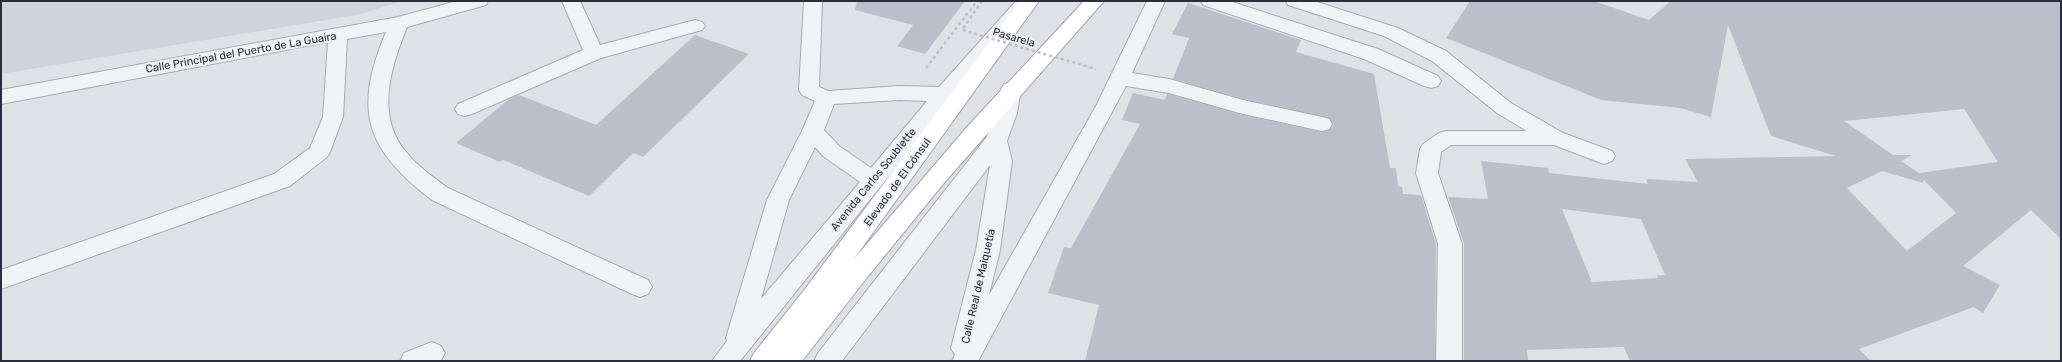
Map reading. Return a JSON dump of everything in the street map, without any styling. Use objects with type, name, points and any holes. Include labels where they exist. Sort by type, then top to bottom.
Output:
[{"type":"main road","name":"Elevado de El Cónsul","points":[[763,361],[814,296],[1030,1]]},
{"type":"main road","points":[[787,361],[835,298],[1011,89],[1095,1]]},
{"type":"street","name":"Calle Principal del Puerto de La Guaira","points":[[1,97],[399,23],[479,1]]},
{"type":"street","points":[[571,1],[594,53]]},
{"type":"street","points":[[730,354],[778,200],[813,131],[818,94],[813,1]]},
{"type":"street","name":"Avenida Carlos Soublette","points":[[730,354],[944,94],[1026,1]]},
{"type":"street","points":[[965,361],[1106,106],[1156,1]]},
{"type":"street","points":[[1210,1],[1371,54],[1431,81]]},
{"type":"street","points":[[1295,1],[1391,32],[1439,56],[1504,108],[1556,138],[1604,156]]},
{"type":"street","points":[[399,23],[386,52],[378,80],[379,119],[390,149],[401,163],[418,179],[440,194],[640,287]]},
{"type":"street","points":[[465,109],[594,53],[695,26]]},
{"type":"street","points":[[1,280],[282,180],[319,152],[333,118],[338,34]]},
{"type":"street","points":[[1120,78],[1170,86],[1243,107],[1322,124]]},
{"type":"street","points":[[827,361],[996,141],[1006,113],[1011,89]]},
{"type":"street","points":[[818,94],[944,94]]},
{"type":"street","points":[[813,131],[831,151],[873,180]]},
{"type":"street","points":[[1448,361],[1450,328],[1450,244],[1427,173],[1431,149],[1446,138],[1556,138]]},
{"type":"street","name":"Calle Real de Maiquetía","points":[[960,361],[988,250],[1001,161],[996,141]]},
{"type":"path","points":[[899,93],[932,62],[977,1]]},
{"type":"path","name":"Pasarela","points":[[982,1],[962,30],[1096,69]]},
{"type":"shaded area","points":[[1,1],[403,1],[356,15],[1,74]]},
{"type":"building","points":[[857,1],[965,1],[925,54],[897,46],[913,25],[855,10]]},
{"type":"building","points":[[1470,1],[1594,1],[1649,20],[1671,1],[2061,1],[2061,239],[2031,210],[1963,266],[2000,285],[1983,313],[1974,307],[1859,349],[1871,361],[1630,361],[1624,347],[1527,350],[1528,361],[1464,361],[1464,244],[1448,197],[1488,199],[1481,161],[1548,168],[1549,173],[1648,184],[1646,179],[1698,182],[1685,159],[1836,156],[1771,136],[1728,25],[1711,117],[1680,108],[1601,100],[1446,38]],"holes":[[[1964,109],[1998,162],[1919,173],[1901,161],[1912,155],[1893,155],[1844,121]],[[1882,171],[1923,183],[1924,180],[1956,213],[1907,251],[1847,188]],[[1562,209],[1641,219],[1665,275],[1657,275],[1658,278],[1592,282]]]},
{"type":"building","points":[[1188,3],[1301,40],[1296,52],[1374,74],[1390,168],[1396,168],[1398,186],[1402,187],[1403,194],[1421,195],[1436,244],[1435,361],[1085,361],[1099,305],[1048,293],[1064,247],[1071,248],[1140,124],[1122,120],[1133,93],[1165,100],[1167,94],[1169,94],[1243,115],[1322,132],[1329,130],[1333,125],[1329,118],[1243,99],[1173,79],[1189,38],[1172,34]]},
{"type":"building","points":[[695,35],[749,54],[643,157],[633,153],[589,196],[503,160],[500,162],[456,143],[508,100],[519,95],[596,125]]}]
